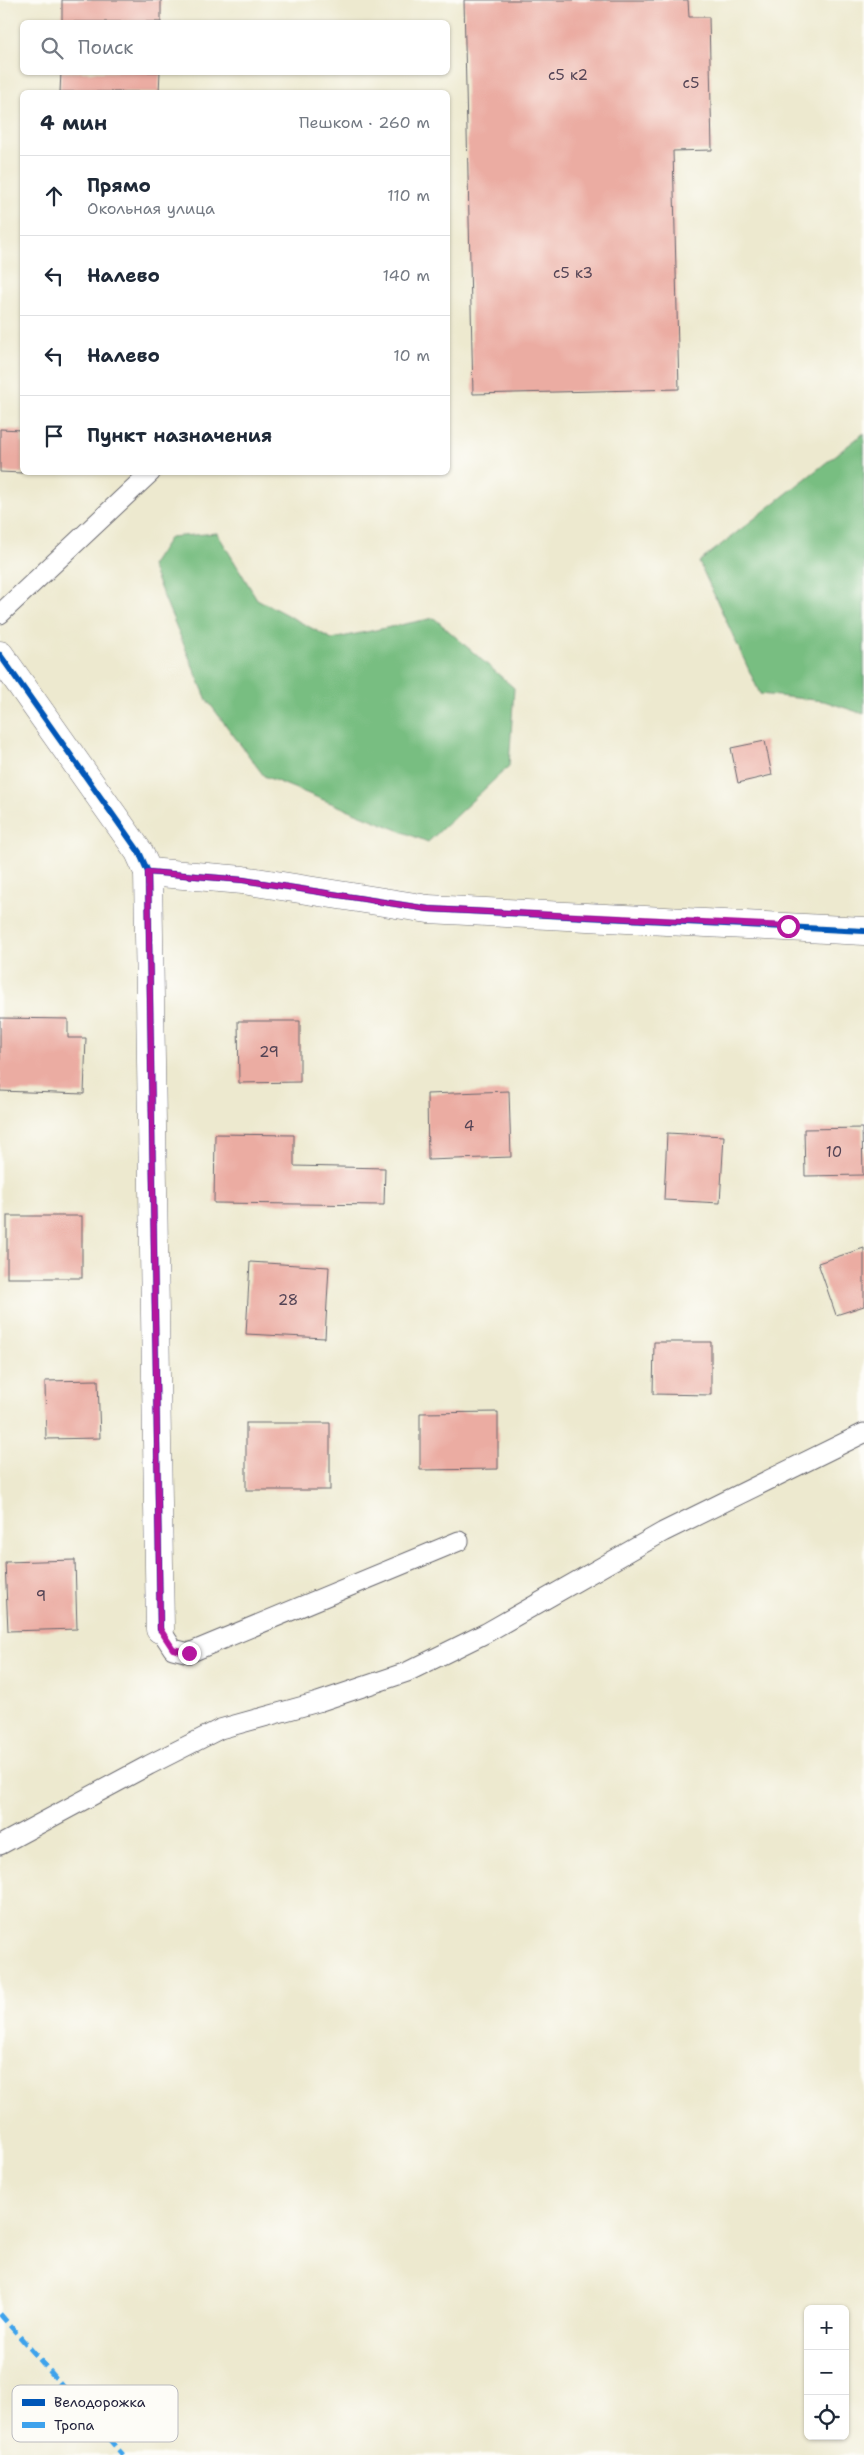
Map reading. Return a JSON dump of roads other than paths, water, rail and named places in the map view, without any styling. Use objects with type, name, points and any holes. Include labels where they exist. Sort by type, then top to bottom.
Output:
[{"type":"street","points":[[0,655],[139,852],[148,872],[160,1629]]},
{"type":"street","points":[[148,872],[243,880],[428,909],[864,931]]},
{"type":"lane","points":[[0,614],[148,475]]},
{"type":"lane","points":[[0,1845],[220,1729],[318,1702],[407,1672],[486,1633],[663,1532],[864,1432]]},
{"type":"lane","points":[[160,1629],[173,1649],[189,1653],[459,1541]]}]
